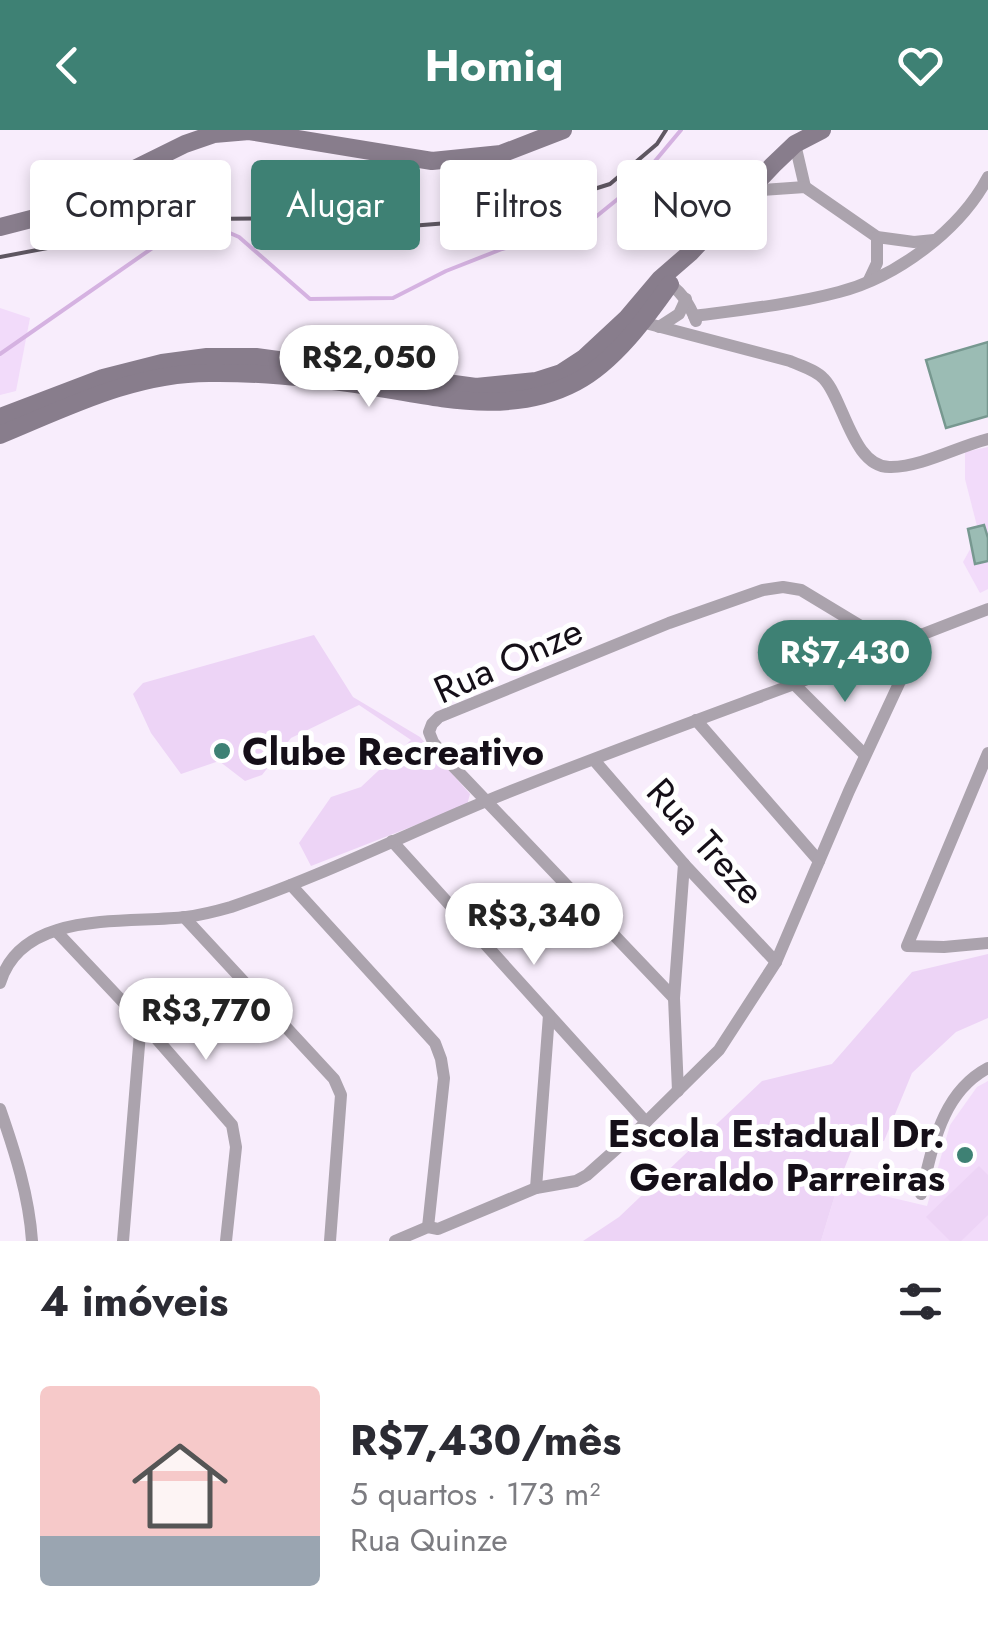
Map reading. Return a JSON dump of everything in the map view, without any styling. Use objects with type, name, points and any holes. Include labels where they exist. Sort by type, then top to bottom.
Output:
[{"type":"main road","points":[[0,227],[35,218],[185,144],[214,134],[249,131],[432,161],[500,154],[563,130]]},
{"type":"main road","points":[[767,172],[795,144],[822,130]]},
{"type":"main road","points":[[0,435],[122,386],[166,376],[206,372],[278,374],[431,389],[506,386],[549,377],[562,373],[643,323],[665,281],[693,250]]},
{"type":"main road","points":[[0,417],[103,378],[162,362],[207,357],[256,357],[376,372],[431,389]]},
{"type":"street","points":[[795,144],[805,187]]},
{"type":"street","points":[[694,316],[841,292],[889,272],[958,220],[988,177]]},
{"type":"street","points":[[767,190],[805,187],[877,237],[914,242],[934,240]]},
{"type":"street","points":[[869,280],[877,264],[877,237]]},
{"type":"street","points":[[665,281],[686,299],[700,338]]},
{"type":"street","points":[[643,323],[679,314],[686,299]]},
{"type":"street","points":[[643,323],[790,360],[825,379],[856,440],[872,461],[888,468],[988,439]]},
{"type":"street","name":"Rua Onze","points":[[674,998],[432,742],[432,724],[439,717],[670,623],[763,590],[800,590],[892,645]]},
{"type":"street","points":[[0,984],[5,966],[25,945],[56,931],[81,924],[184,917],[227,908],[291,885],[485,802],[988,608]]},
{"type":"street","points":[[395,1241],[434,1232],[536,1188],[587,1175],[719,1050],[776,962],[818,860],[922,634]]},
{"type":"street","points":[[794,684],[865,755]]},
{"type":"street","points":[[696,720],[818,860]]},
{"type":"street","points":[[988,753],[907,946],[988,943]]},
{"type":"street","name":"Rua Treze","points":[[594,760],[776,962]]},
{"type":"street","points":[[392,841],[646,1122]]},
{"type":"street","points":[[678,1091],[674,998],[684,864]]},
{"type":"street","points":[[291,885],[435,1043],[444,1078],[434,1232]]},
{"type":"street","points":[[184,917],[334,1079],[341,1095],[330,1241]]},
{"type":"street","points":[[56,931],[232,1125],[236,1147],[226,1241]]},
{"type":"street","points":[[536,1188],[548,1015]]},
{"type":"street","points":[[124,1241],[141,1021]]},
{"type":"street","points":[[922,1194],[941,1120],[956,1095],[988,1068]]},
{"type":"street","points":[[0,1109],[21,1176],[32,1241]]},
{"type":"shaded area","points":[[0,308],[30,318],[16,391],[0,395]]},
{"type":"shaded area","points":[[988,447],[988,589],[980,593],[963,562],[973,544],[968,529],[977,526],[965,479],[965,452]]},
{"type":"shaded area","name":"Clube Recreativo","points":[[314,635],[353,697],[420,737],[470,794],[467,805],[311,866],[299,843],[331,797],[361,787],[411,740],[359,705],[291,738],[262,775],[245,781],[219,761],[181,774],[151,733],[133,694],[143,683]]},
{"type":"shaded area","points":[[988,954],[988,1018],[956,1032],[912,1073],[884,1141],[855,1141],[821,1241],[583,1241],[619,1217],[762,1081],[832,1064],[912,972]]},
{"type":"shaded area","name":"Escola Estadual Dr. Geraldo Parreiras","points":[[988,1081],[988,1241],[821,1241],[838,1185],[927,1206],[950,1125],[977,1087]]},
{"type":"shaded area","points":[[979,1166],[988,1175],[988,1215],[961,1241],[950,1241],[926,1217]]},
{"type":"building","points":[[988,342],[988,416],[946,428],[926,360]]},
{"type":"building","points":[[984,525],[988,561],[975,564],[968,529]]},
{"type":"waterway","points":[[0,354],[174,233],[223,230],[239,237],[310,299],[393,298],[502,249],[587,224],[635,185],[681,130]]},
{"type":"railway","points":[[0,257],[201,219],[326,218],[410,226],[499,219],[610,184],[657,144],[666,130]]},
{"type":"place","name":"Clube Recreativo","points":[[222,751]]},
{"type":"place","name":"Escola Estadual Dr. Geraldo Parreiras","points":[[965,1155]]}]
